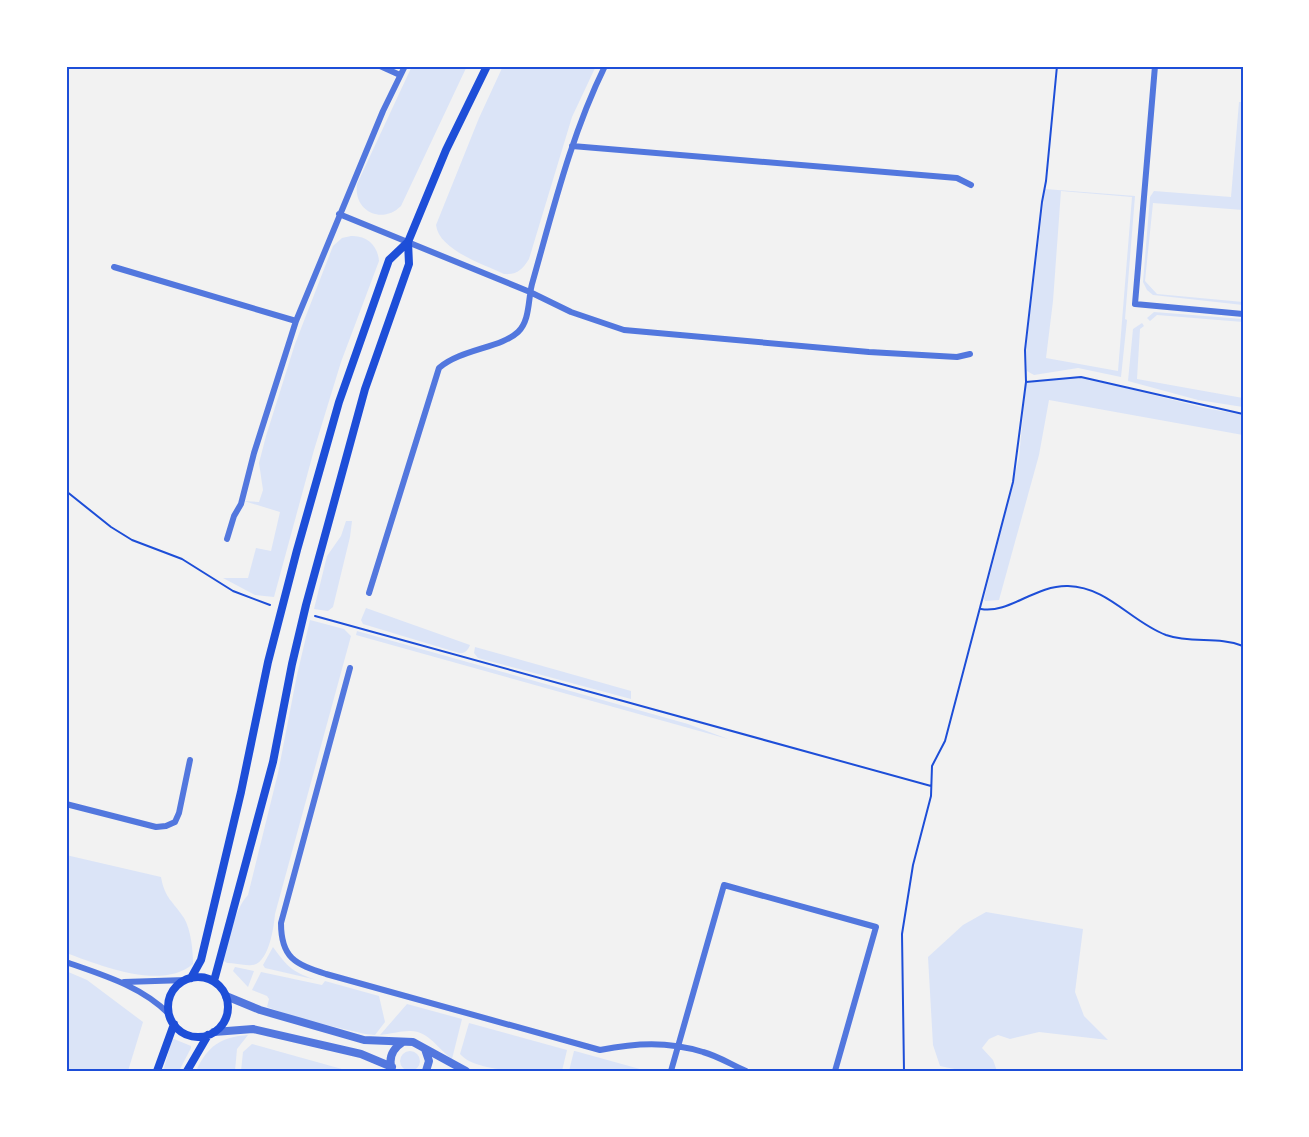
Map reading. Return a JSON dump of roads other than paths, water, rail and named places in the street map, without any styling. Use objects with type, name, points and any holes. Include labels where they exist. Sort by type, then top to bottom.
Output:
[{"type":"main road","points":[[214,981],[273,762],[306,606],[366,389],[409,264],[408,242],[446,150],[487,66]]},
{"type":"main road","points":[[211,1034],[197,1037],[187,1035],[174,1024],[169,1014],[169,1003],[173,991],[189,979],[201,960],[241,792],[268,662],[339,402],[388,260],[408,242]]},
{"type":"main road","points":[[187,1071],[227,1014],[226,996],[214,981],[201,977],[189,979]]},
{"type":"main road","points":[[157,1071],[174,1024]]},
{"type":"street","points":[[380,66],[400,75]]},
{"type":"street","points":[[227,539],[234,516],[242,504],[254,453],[296,321],[339,214],[405,66]]},
{"type":"street","points":[[369,593],[439,368],[447,360],[517,334],[525,321],[530,292],[572,146],[605,66]]},
{"type":"street","points":[[1155,66],[1135,304],[1243,314]]},
{"type":"street","points":[[572,146],[957,178],[971,185]]},
{"type":"street","points":[[339,214],[530,292],[571,312],[624,330],[870,351],[957,357],[970,354]]},
{"type":"street","points":[[114,267],[296,321]]},
{"type":"street","points":[[350,668],[281,922],[283,946],[291,957],[300,966],[326,974],[600,1050],[643,1043],[679,1047],[704,1052],[746,1071]]},
{"type":"street","points":[[66,804],[156,826],[166,826],[175,822],[179,813],[190,760]]},
{"type":"street","points":[[671,1071],[724,885],[876,927],[835,1071]]},
{"type":"street","points":[[66,962],[123,982],[159,1004],[169,1014]]},
{"type":"street","points":[[123,982],[189,979]]},
{"type":"street","points":[[226,996],[260,1010],[364,1040],[413,1041],[466,1071]]},
{"type":"street","points":[[211,1034],[253,1029],[361,1054],[392,1070]]},
{"type":"street","points":[[392,1070],[391,1054],[404,1042]]},
{"type":"street","points":[[424,1048],[429,1061],[426,1071]]}]
